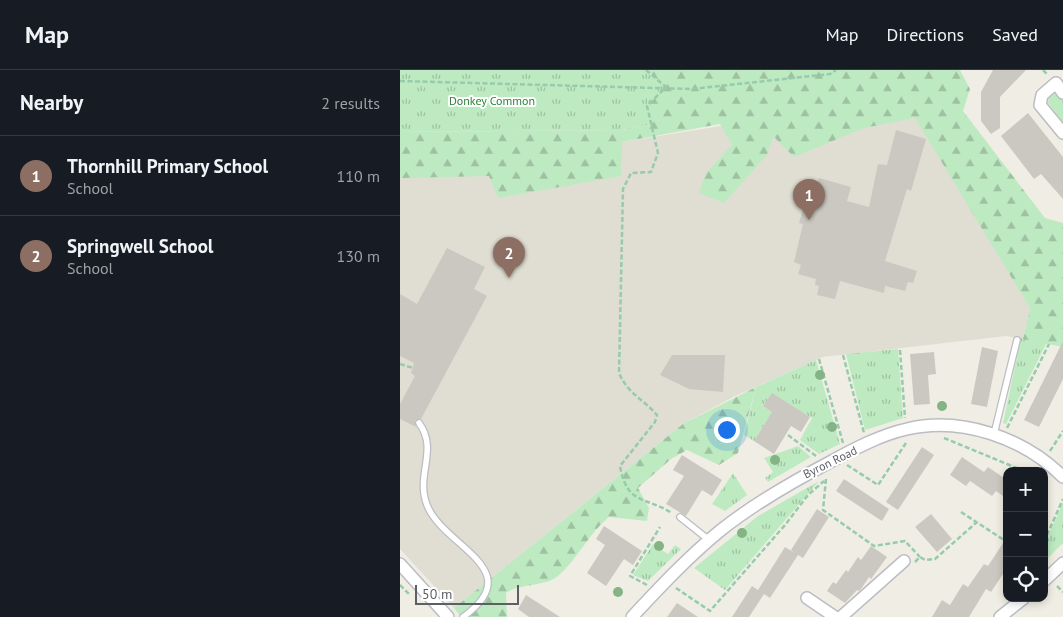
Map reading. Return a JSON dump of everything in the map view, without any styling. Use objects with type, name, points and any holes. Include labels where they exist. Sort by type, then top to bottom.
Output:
[{"type":"street","points":[[1063,93],[1056,83],[1042,95],[1040,105],[1063,133]]},
{"type":"street","name":"Byron Road","points":[[632,617],[709,540],[775,491],[867,444],[911,428],[954,426],[998,436],[1025,448],[1044,460],[1063,477]]},
{"type":"street","points":[[841,617],[904,561]]},
{"type":"street","points":[[1048,577],[1063,563]]},
{"type":"street","points":[[400,564],[441,615]]},
{"type":"street","points":[[807,598],[834,617]]},
{"type":"street","points":[[1000,617],[1019,602]]},
{"type":"lane","points":[[998,436],[1017,340]]},
{"type":"lane","points":[[419,424],[426,433],[428,441],[428,452],[423,471],[427,504],[441,523],[487,570],[489,584],[485,596],[463,617]]},
{"type":"lane","points":[[680,517],[709,540]]},
{"type":"path","points":[[646,70],[666,87]]},
{"type":"path","points":[[400,81],[692,89],[830,74],[836,70]]},
{"type":"path","points":[[666,87],[647,106],[658,153],[651,172],[631,173],[623,189],[619,373],[625,387],[647,404],[657,415],[655,422],[620,466],[623,482],[628,490],[638,499],[660,506],[680,517]]},
{"type":"path","points":[[998,436],[1049,344]]},
{"type":"path","points":[[788,435],[836,459],[878,485],[911,428],[900,350]]},
{"type":"path","points":[[843,355],[867,444]]},
{"type":"path","points":[[819,358],[836,459],[826,479],[823,510],[874,546],[905,541],[925,560],[935,559],[977,522]]},
{"type":"path","points":[[400,364],[412,368]]},
{"type":"path","points":[[1044,460],[1063,431]]},
{"type":"path","points":[[943,438],[1014,467]]},
{"type":"path","points":[[666,581],[710,611],[786,525],[808,495],[826,479]]},
{"type":"path","points":[[1048,533],[1063,499]]},
{"type":"path","points":[[962,512],[1003,539]]},
{"type":"path","points":[[657,591],[630,576],[660,527]]},
{"type":"path","points":[[904,561],[909,568],[920,557]]},
{"type":"shaded area","points":[[925,93],[1030,308],[1023,339],[1006,336],[823,357],[735,396],[683,424],[454,608],[400,549],[400,143],[622,142]]},
{"type":"green space","name":"Donkey Common","points":[[400,70],[646,70],[666,87],[651,124],[622,130],[400,132]]},
{"type":"green space","points":[[646,70],[960,70],[970,89],[963,111],[1045,218],[1063,223],[1063,347],[1023,339],[1030,308],[915,118],[864,128],[794,157],[773,136],[767,155],[724,203],[699,193],[706,173],[732,145],[720,124],[622,142],[621,176],[498,198],[489,176],[400,178],[400,132],[622,130],[651,124],[647,106],[666,87]]},
{"type":"green space","points":[[1054,93],[1063,101],[1063,123],[1048,103],[1049,96]]},
{"type":"green space","points":[[1021,338],[1047,342],[1006,424],[1003,423]]},
{"type":"green space","points":[[898,349],[903,418],[865,430],[846,354]]},
{"type":"green space","points":[[816,360],[840,444],[819,454],[800,440],[812,418],[772,394],[763,406],[779,416],[767,420],[754,441],[744,435],[756,387]]},
{"type":"green space","points":[[756,387],[738,453],[719,465],[687,450],[671,459],[638,488],[649,508],[647,521],[609,517],[558,576],[546,582],[518,588],[506,593],[507,617],[461,617],[454,608],[683,424]]},
{"type":"green space","points":[[798,446],[811,457],[768,482],[765,478],[773,472],[764,458]]},
{"type":"green space","points":[[733,473],[747,495],[725,511],[712,504]]},
{"type":"green space","points":[[819,481],[725,590],[694,568],[758,516]]},
{"type":"green space","points":[[1063,502],[1063,543],[1048,558],[1048,538]]},
{"type":"green space","points":[[653,544],[668,554],[675,545],[681,549],[648,581],[633,575]]},
{"type":"building","points":[[993,70],[1026,70],[1000,97],[1000,128],[991,134],[981,121],[981,92]]},
{"type":"building","points":[[1028,113],[1063,157],[1063,199],[1041,174],[1034,179],[1001,136]]},
{"type":"building","points":[[896,130],[926,139],[911,191],[907,189],[885,261],[917,271],[913,283],[908,282],[905,291],[885,286],[884,293],[840,281],[835,299],[817,295],[819,286],[815,285],[816,279],[798,274],[801,265],[794,262],[803,224],[799,223],[805,202],[812,203],[819,178],[851,187],[847,201],[869,207],[878,164],[887,165]]},
{"type":"building","points":[[447,248],[485,267],[474,289],[487,296],[421,419],[415,421],[416,427],[400,419],[400,404],[415,376],[411,373],[414,363],[400,356],[400,294],[417,304]]},
{"type":"building","points":[[1063,341],[1063,379],[1039,427],[1024,420]]},
{"type":"building","points":[[982,347],[998,351],[987,407],[971,404]]},
{"type":"building","points":[[934,352],[936,374],[928,375],[930,404],[914,405],[910,354]]},
{"type":"building","points":[[672,355],[725,355],[723,392],[689,389],[660,375]]},
{"type":"building","points":[[772,393],[810,417],[801,432],[791,426],[774,454],[754,441],[772,412],[763,406]]},
{"type":"building","points":[[922,447],[934,455],[898,510],[886,502]]},
{"type":"building","points":[[682,455],[722,480],[712,496],[702,490],[686,516],[666,504],[684,476],[673,470]]},
{"type":"building","points":[[962,457],[984,472],[988,467],[1003,477],[1003,496],[996,491],[992,496],[970,481],[966,486],[950,475]]},
{"type":"building","points":[[844,479],[889,509],[882,521],[836,491]]},
{"type":"building","points":[[817,509],[829,517],[803,558],[798,555],[770,598],[764,594],[749,617],[732,617],[752,586],[758,590],[785,547],[795,553],[791,550]]},
{"type":"building","points":[[931,514],[952,539],[937,552],[915,527]]},
{"type":"building","points":[[604,526],[642,551],[633,565],[624,559],[606,586],[587,573],[605,545],[596,539]]},
{"type":"building","points":[[1003,543],[1003,574],[991,592],[986,589],[969,617],[932,617],[942,600],[950,605],[963,584],[968,587],[984,564],[988,566]]},
{"type":"building","points":[[871,546],[887,557],[871,579],[869,577],[861,589],[857,590],[845,603],[827,591],[833,582],[836,584],[846,570],[848,572],[858,557],[861,560]]},
{"type":"building","points":[[526,595],[560,617],[529,617],[518,609]]},
{"type":"building","points":[[677,603],[698,617],[667,617]]},
{"type":"place","name":"Thornhill Primary School","points":[[809,220]]},
{"type":"place","name":"Springwell School","points":[[509,278]]}]
